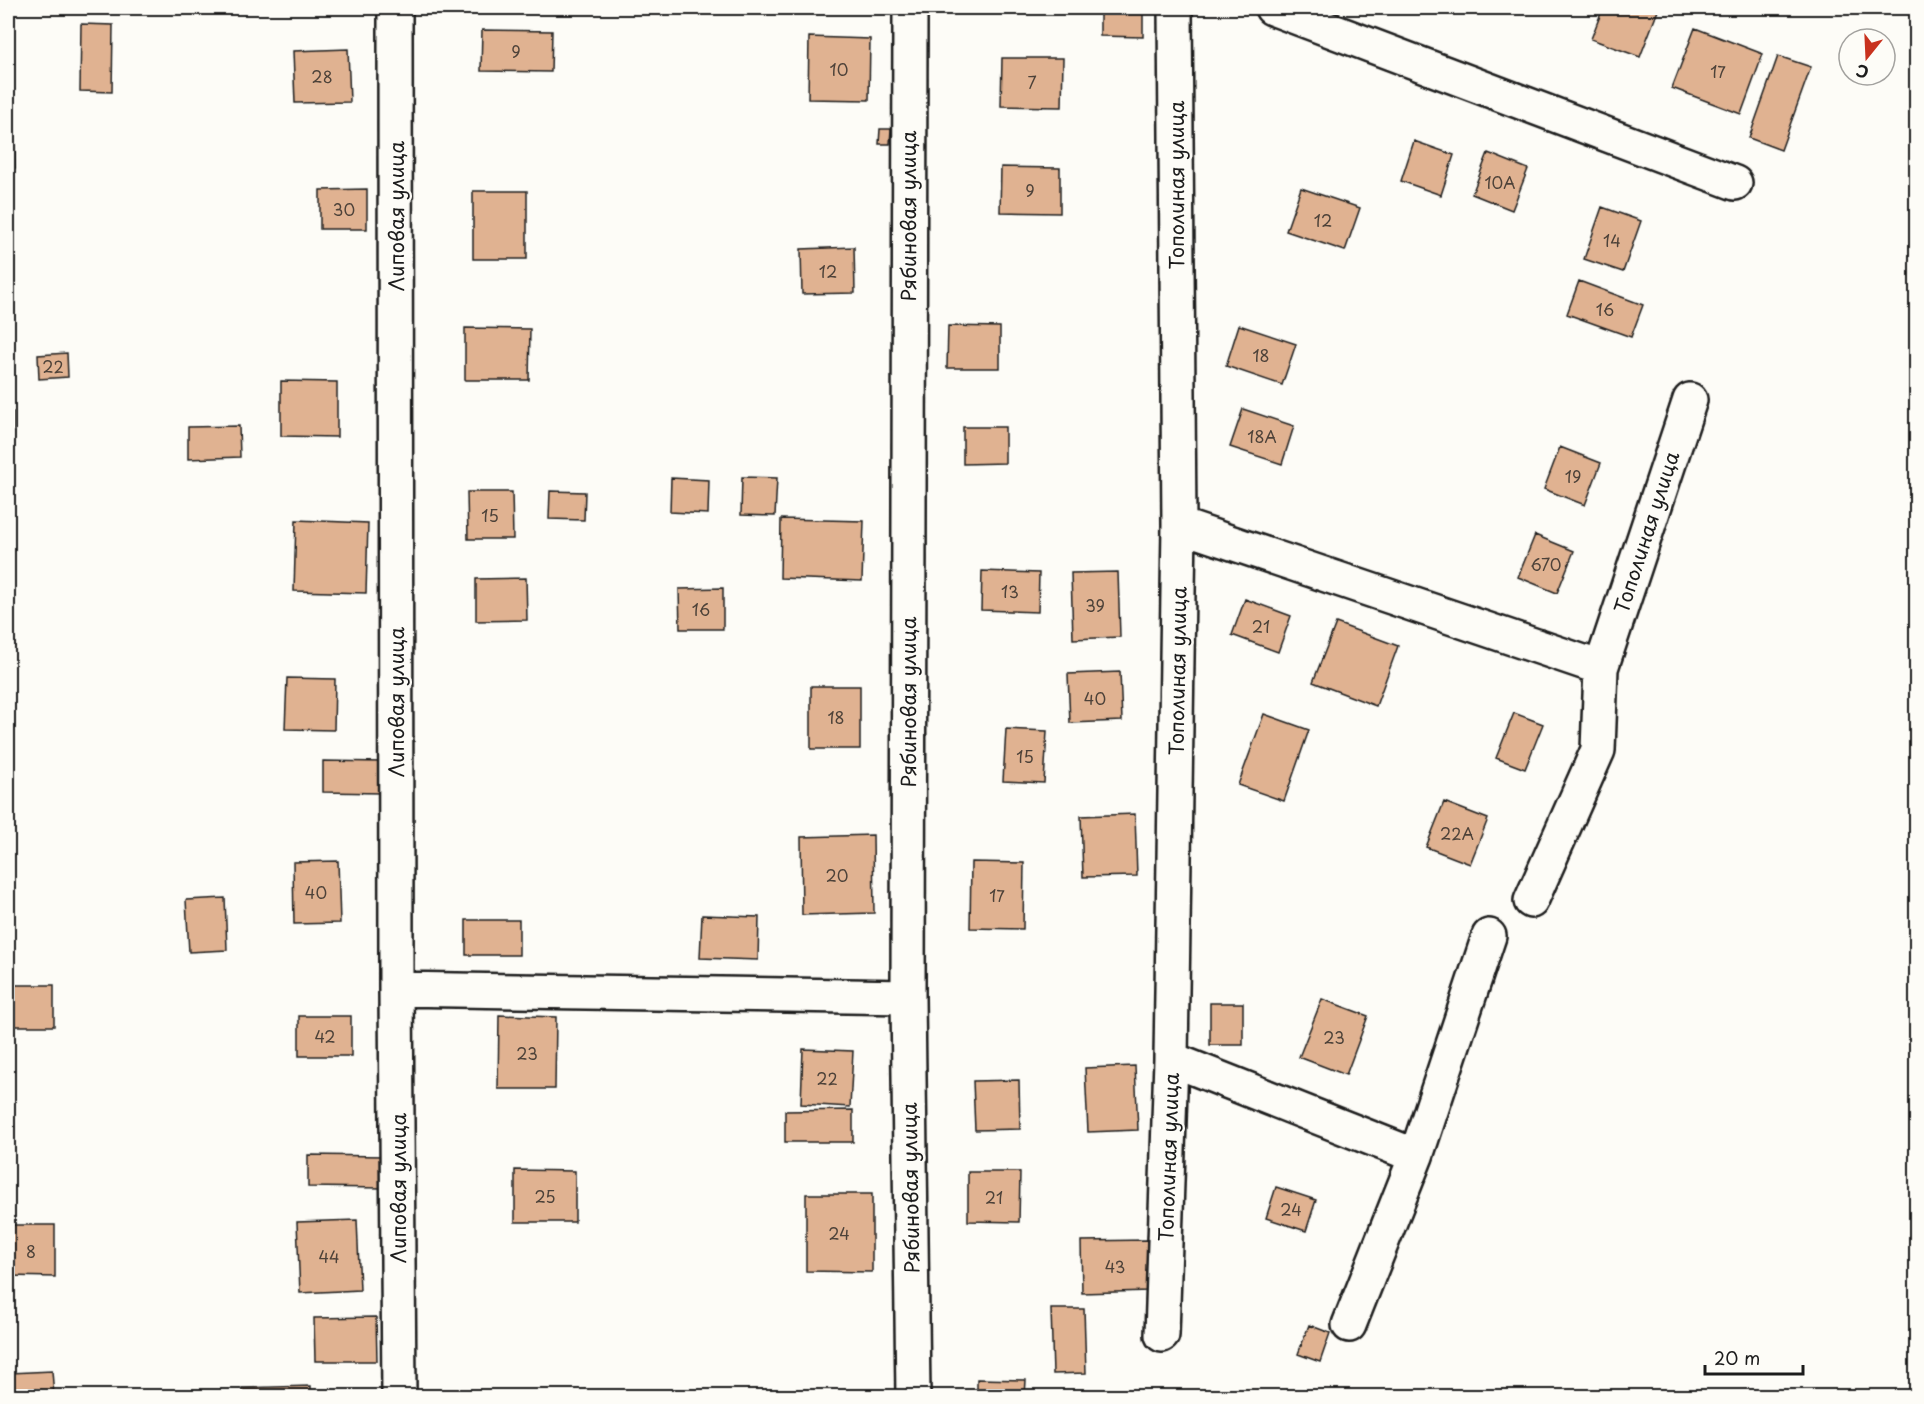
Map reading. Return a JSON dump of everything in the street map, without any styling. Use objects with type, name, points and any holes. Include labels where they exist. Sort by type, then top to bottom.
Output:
[{"type":"street","name":"Липовая улица","points":[[395,8],[396,989],[399,1396]]},
{"type":"street","name":"Рябиновая улица","points":[[910,8],[908,997],[913,1396]]},
{"type":"street","name":"Тополиная улица","points":[[1162,1335],[1171,1059],[1179,525],[1175,8]]},
{"type":"street","points":[[1272,8],[1735,183]]},
{"type":"street","name":"Тополиная улица","points":[[1531,901],[1598,750],[1601,668],[1690,400]]},
{"type":"street","points":[[1179,525],[1601,668]]},
{"type":"street","points":[[1349,1325],[1416,1156],[1489,936]]},
{"type":"street","points":[[396,989],[908,997]]},
{"type":"street","points":[[1171,1059],[1416,1156]]},
{"type":"building","points":[[1100,8],[1143,8],[1143,37],[1100,36]]},
{"type":"building","points":[[1603,8],[1659,8],[1640,57],[1591,39]]},
{"type":"building","points":[[81,24],[113,25],[112,92],[80,91]]},
{"type":"building","points":[[1695,28],[1763,54],[1741,114],[1672,88]]},
{"type":"building","points":[[482,30],[552,31],[551,72],[481,71]]},
{"type":"building","points":[[809,37],[870,39],[869,100],[808,99]]},
{"type":"building","points":[[348,49],[350,102],[295,103],[293,51]]},
{"type":"building","points":[[1778,56],[1811,67],[1781,150],[1749,138]]},
{"type":"building","points":[[1002,58],[1063,58],[1062,107],[1001,106]]},
{"type":"building","points":[[8,106],[14,106],[15,168],[8,168]]},
{"type":"building","points":[[880,129],[891,129],[890,144],[879,144]]},
{"type":"building","points":[[1414,141],[1454,155],[1441,195],[1401,181]]},
{"type":"building","points":[[1488,153],[1528,169],[1512,210],[1472,194]]},
{"type":"building","points":[[1001,167],[1060,168],[1060,213],[1000,212]]},
{"type":"building","points":[[1301,188],[1360,208],[1345,251],[1286,231]]},
{"type":"building","points":[[367,189],[367,229],[320,229],[320,190]]},
{"type":"building","points":[[473,191],[527,191],[527,259],[473,259]]},
{"type":"building","points":[[1602,207],[1641,221],[1623,272],[1584,259]]},
{"type":"building","points":[[854,247],[855,293],[802,294],[801,249]]},
{"type":"building","points":[[1579,281],[1643,305],[1631,337],[1567,314]]},
{"type":"building","points":[[1239,325],[1296,344],[1282,385],[1226,366]]},
{"type":"building","points":[[948,326],[1000,327],[1000,368],[947,368]]},
{"type":"building","points":[[465,328],[530,329],[529,380],[465,380]]},
{"type":"building","points":[[67,353],[68,377],[39,379],[38,355]]},
{"type":"building","points":[[281,381],[337,382],[337,437],[281,436]]},
{"type":"building","points":[[1243,409],[1294,426],[1282,464],[1230,447]]},
{"type":"building","points":[[8,412],[13,412],[13,439],[8,439]]},
{"type":"building","points":[[239,426],[240,457],[188,459],[188,427]]},
{"type":"building","points":[[963,427],[1005,427],[1005,463],[963,464]]},
{"type":"building","points":[[1560,447],[1601,463],[1585,505],[1544,489]]},
{"type":"building","points":[[742,477],[777,478],[775,516],[741,515]]},
{"type":"building","points":[[671,478],[709,480],[708,514],[670,512]]},
{"type":"building","points":[[550,491],[585,492],[584,520],[549,519]]},
{"type":"building","points":[[467,492],[512,492],[513,539],[468,539]]},
{"type":"building","points":[[781,519],[864,521],[862,581],[780,578]]},
{"type":"building","points":[[296,520],[368,523],[366,593],[294,591]]},
{"type":"building","points":[[1535,535],[1574,551],[1557,593],[1518,577]]},
{"type":"building","points":[[982,571],[1039,573],[1038,612],[981,610]]},
{"type":"building","points":[[1118,572],[1120,637],[1073,639],[1071,573]]},
{"type":"building","points":[[526,578],[527,620],[476,621],[476,579]]},
{"type":"building","points":[[723,588],[723,629],[680,629],[679,589]]},
{"type":"building","points":[[1245,599],[1291,616],[1278,652],[1232,635]]},
{"type":"building","points":[[1336,623],[1398,646],[1376,706],[1313,682]]},
{"type":"building","points":[[1120,672],[1122,721],[1070,723],[1068,674]]},
{"type":"building","points":[[287,678],[335,679],[334,730],[285,729]]},
{"type":"building","points":[[811,686],[860,686],[860,749],[811,749]]},
{"type":"building","points":[[1514,713],[1543,724],[1525,769],[1496,758]]},
{"type":"building","points":[[1264,714],[1309,730],[1284,801],[1238,785]]},
{"type":"building","points":[[1006,729],[1047,731],[1044,783],[1003,781]]},
{"type":"building","points":[[323,761],[382,762],[381,793],[323,792]]},
{"type":"building","points":[[1444,802],[1488,819],[1470,864],[1426,847]]},
{"type":"building","points":[[1135,814],[1137,876],[1083,877],[1081,816]]},
{"type":"building","points":[[873,835],[874,913],[802,915],[801,837]]},
{"type":"building","points":[[338,861],[340,923],[294,924],[293,862]]},
{"type":"building","points":[[971,862],[1024,863],[1023,929],[970,928]]},
{"type":"building","points":[[225,898],[227,950],[189,952],[186,900]]},
{"type":"building","points":[[702,915],[759,917],[758,960],[700,958]]},
{"type":"building","points":[[466,920],[519,920],[519,955],[466,955]]},
{"type":"building","points":[[8,985],[54,985],[54,1026],[8,1026]]},
{"type":"building","points":[[1322,999],[1368,1016],[1346,1075],[1299,1057]]},
{"type":"building","points":[[1210,1003],[1243,1003],[1243,1045],[1210,1045]]},
{"type":"building","points":[[499,1015],[556,1017],[555,1089],[498,1089]]},
{"type":"building","points":[[299,1016],[351,1016],[351,1056],[299,1056]]},
{"type":"building","points":[[803,1049],[853,1051],[850,1107],[801,1104]]},
{"type":"building","points":[[1135,1066],[1138,1130],[1088,1132],[1085,1068]]},
{"type":"building","points":[[1019,1080],[1020,1129],[975,1130],[973,1081]]},
{"type":"building","points":[[853,1110],[853,1142],[785,1142],[785,1111]]},
{"type":"building","points":[[308,1155],[384,1156],[384,1188],[308,1187]]},
{"type":"building","points":[[515,1170],[575,1171],[575,1222],[515,1222]]},
{"type":"building","points":[[968,1172],[1020,1172],[1019,1222],[968,1221]]},
{"type":"building","points":[[1276,1187],[1316,1200],[1306,1231],[1266,1218]]},
{"type":"building","points":[[806,1194],[872,1194],[872,1272],[806,1271]]},
{"type":"building","points":[[357,1220],[360,1290],[300,1293],[297,1222]]},
{"type":"building","points":[[8,1225],[55,1225],[55,1277],[8,1276]]},
{"type":"building","points":[[1147,1240],[1148,1291],[1082,1293],[1081,1241]]},
{"type":"building","points":[[1051,1309],[1084,1309],[1086,1373],[1053,1374]]},
{"type":"building","points":[[376,1317],[377,1361],[315,1361],[314,1318]]},
{"type":"building","points":[[1309,1325],[1330,1333],[1320,1362],[1298,1354]]},
{"type":"building","points":[[52,1371],[54,1396],[11,1396],[10,1373]]},
{"type":"building","points":[[977,1379],[1026,1380],[1025,1396],[977,1396]]},
{"type":"building","points":[[311,1386],[311,1396],[242,1396],[242,1388]]},
{"type":"building","points":[[849,1392],[849,1396],[780,1396],[780,1393]]}]
